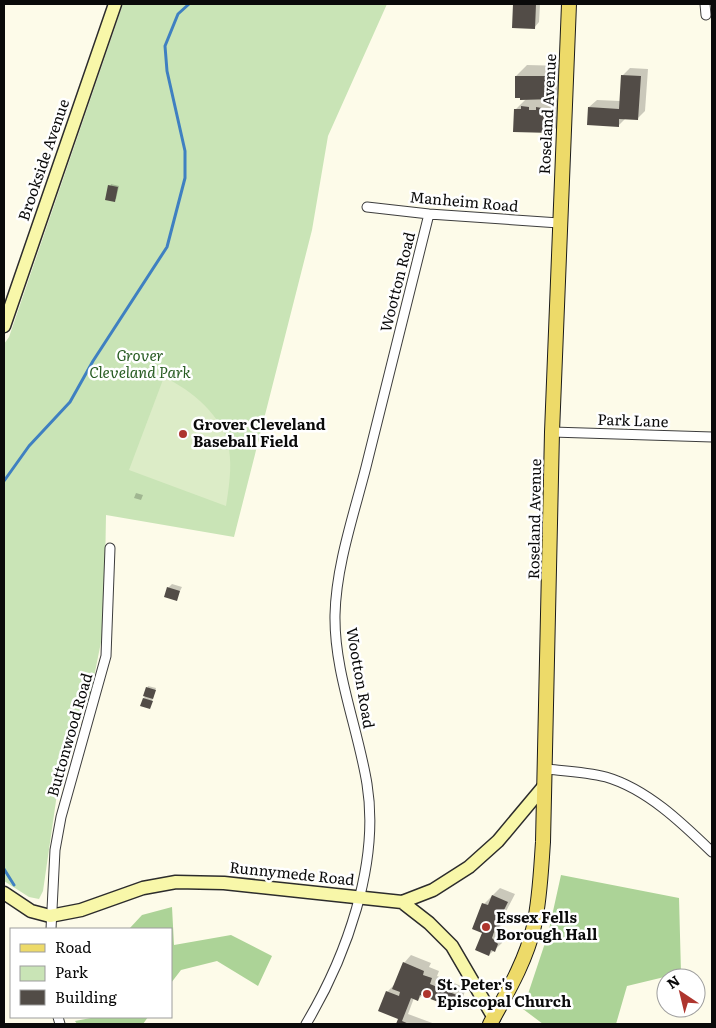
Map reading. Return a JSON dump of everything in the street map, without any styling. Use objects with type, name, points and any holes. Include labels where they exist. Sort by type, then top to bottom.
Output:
[{"type":"main road","name":"Roseland Avenue","points":[[492,1021],[520,966],[534,926],[544,842],[552,432],[569,4]]},
{"type":"street","name":"Brookside Avenue","points":[[4,326],[115,4]]},
{"type":"street","points":[[706,4],[706,15]]},
{"type":"street","name":"Manheim Road","points":[[367,207],[429,214],[559,223]]},
{"type":"street","name":"Wootton Road","points":[[306,1024],[340,961],[358,898],[370,820],[367,786],[340,661],[335,615],[340,575],[351,523],[429,214]]},
{"type":"street","name":"Park Lane","points":[[552,432],[712,437]]},
{"type":"street","name":"Buttonwood Road","points":[[51,923],[55,850],[62,817],[106,656],[110,548]]},
{"type":"street","points":[[546,769],[592,774],[632,788],[662,808],[712,852]]},
{"type":"street","name":"Runnymede Road","points":[[4,893],[51,923],[143,888],[176,882],[224,883],[402,902],[432,890],[469,867],[498,842],[544,786]]},
{"type":"street","points":[[402,902],[429,923],[452,946],[492,1021]]},
{"type":"green space","name":"Grover Cleveland Park","points":[[123,4],[387,4],[328,136],[312,230],[234,537],[106,515],[104,627],[91,692],[60,773],[43,891],[39,899],[29,897],[4,881],[4,344],[9,337]]},
{"type":"green space","name":"Grover Cleveland Baseball Field","points":[[164,377],[195,397],[221,426],[226,437],[230,456],[230,478],[226,506],[129,470]]},
{"type":"green space","points":[[561,875],[679,898],[681,968],[656,968],[656,979],[627,986],[616,1024],[543,1024],[523,1009],[548,934]]},
{"type":"green space","points":[[172,907],[174,945],[231,935],[272,956],[258,986],[217,961],[181,970],[172,982],[172,928],[130,928],[142,915]]},
{"type":"green space","points":[[91,1018],[147,1018],[143,1024],[77,1024],[75,1021]]},
{"type":"building","points":[[513,4],[536,4],[535,29],[512,28]]},
{"type":"building","points":[[621,75],[641,76],[638,120],[619,119],[619,127],[587,125],[588,107],[619,109]]},
{"type":"building","points":[[515,76],[554,76],[554,99],[520,100],[520,98],[515,98]]},
{"type":"building","points":[[521,106],[529,107],[529,110],[536,110],[536,107],[553,110],[553,133],[513,132],[514,109],[521,109]]},
{"type":"building","points":[[108,185],[118,187],[115,202],[105,200]]},
{"type":"building","points":[[167,587],[180,591],[177,601],[164,597]]},
{"type":"building","points":[[146,687],[156,690],[153,699],[143,696]]},
{"type":"building","points":[[143,698],[153,701],[150,709],[140,706]]},
{"type":"building","name":"Essex Fells Borough Hall","points":[[492,895],[508,902],[497,924],[500,925],[498,930],[495,929],[492,938],[498,944],[495,952],[491,950],[489,956],[475,950],[482,933],[472,929],[482,903],[488,905]]},
{"type":"building","name":"St. Peter's Episcopal Church","points":[[403,962],[424,971],[423,975],[432,978],[430,984],[459,996],[454,1008],[420,995],[418,1001],[411,998],[402,1021],[409,1024],[396,1024],[398,1019],[378,1011],[386,991],[399,996],[400,992],[392,989]]},
{"type":"waterway","points":[[4,481],[29,446],[70,402],[93,361],[167,247],[185,178],[185,151],[167,71],[165,46],[178,14],[189,4]]},
{"type":"waterway","points":[[4,869],[14,885]]},
{"type":"place","name":"Grover Cleveland Baseball Field","points":[[183,434]]},
{"type":"place","name":"Essex Fells Borough Hall","points":[[486,927]]},
{"type":"place","name":"St. Peter's Episcopal Church","points":[[427,994]]}]
